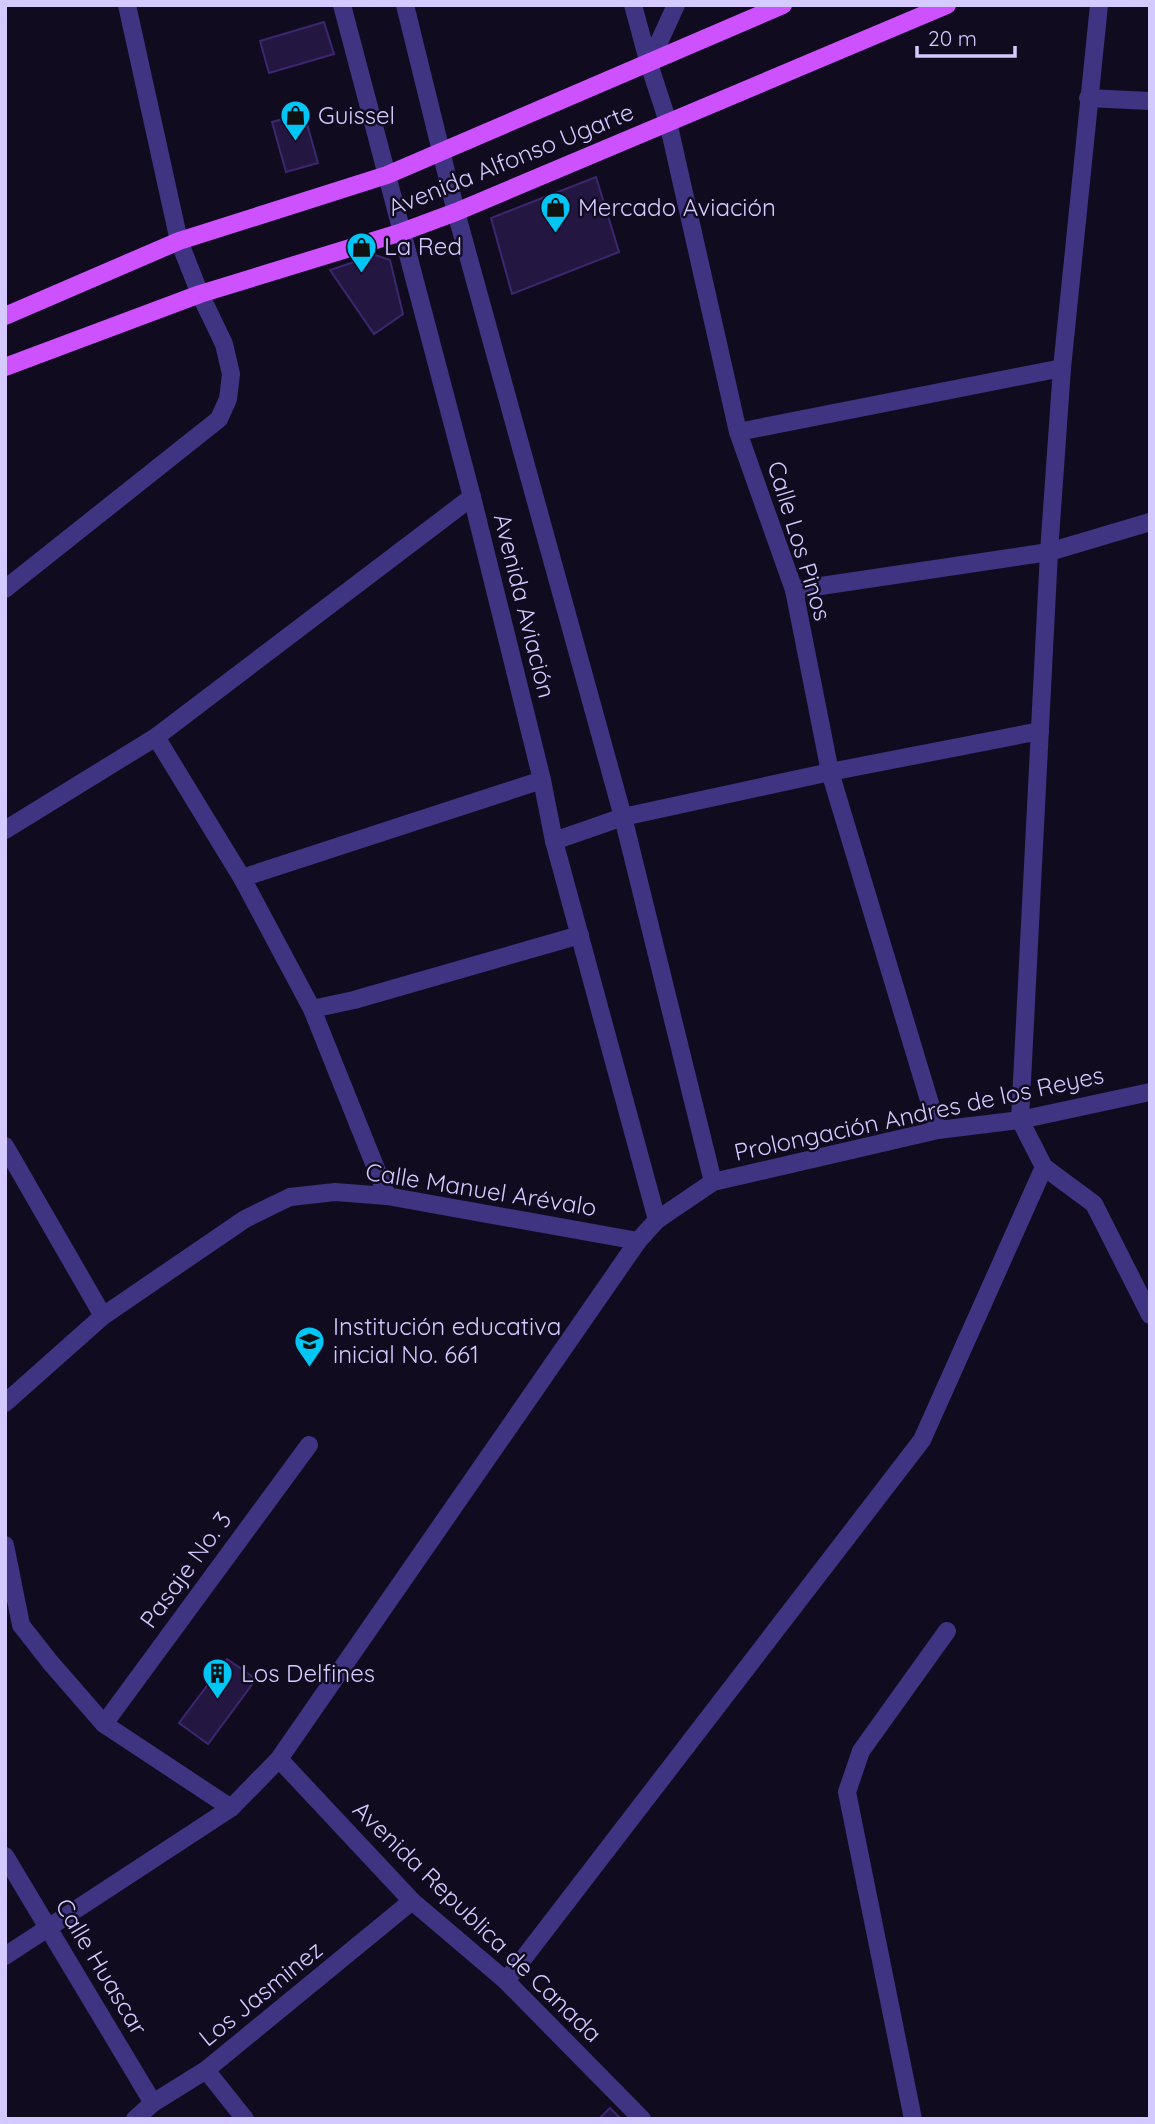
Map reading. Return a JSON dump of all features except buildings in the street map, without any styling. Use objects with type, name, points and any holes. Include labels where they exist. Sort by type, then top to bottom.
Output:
[{"type":"main road","name":"Avenida Alfonso Ugarte","points":[[5,316],[179,241],[387,175],[783,5]]},
{"type":"main road","name":"Avenida Alfonso Ugarte","points":[[5,367],[200,294],[402,232],[456,212],[947,5]]},
{"type":"street","points":[[5,589],[219,419],[228,399],[231,374],[224,344],[179,241],[127,5]]},
{"type":"street","name":"Avenida Aviación","points":[[342,5],[472,497],[542,780],[554,841],[657,1220]]},
{"type":"street","name":"Avenida Aviación","points":[[405,5],[456,212],[623,817],[713,1182]]},
{"type":"street","name":"Calle Los Pinos","points":[[633,5],[668,122],[738,432],[794,590],[830,772],[938,1130]]},
{"type":"street","points":[[649,64],[677,5]]},
{"type":"street","points":[[1099,5],[1062,368],[1049,552],[1020,1120],[1044,1167],[1094,1204],[1150,1315]]},
{"type":"street","points":[[1088,98],[1150,101]]},
{"type":"street","points":[[738,432],[1062,368]]},
{"type":"street","points":[[5,830],[156,737],[472,497]]},
{"type":"street","points":[[794,590],[1049,552],[1150,522]]},
{"type":"street","points":[[554,841],[623,817],[830,772],[1040,731]]},
{"type":"street","points":[[156,737],[242,878],[312,1009],[387,1196]]},
{"type":"street","points":[[242,878],[542,780]]},
{"type":"street","points":[[312,1009],[354,1000],[580,935]]},
{"type":"street","name":"Prolongación Andres de los Reyes","points":[[5,1955],[231,1808],[279,1759],[638,1241],[657,1220],[713,1182],[938,1130],[1020,1120],[1150,1092]]},
{"type":"street","points":[[5,1146],[103,1316]]},
{"type":"street","points":[[506,1980],[922,1440],[1044,1167]]},
{"type":"street","name":"Calle Manuel Arévalo","points":[[5,1403],[103,1316],[245,1219],[290,1197],[335,1192],[387,1196],[638,1241]]},
{"type":"street","name":"Pasaje No. 3","points":[[104,1724],[309,1445]]},
{"type":"street","points":[[5,1545],[21,1625],[50,1662],[104,1724],[231,1808]]},
{"type":"street","points":[[914,2119],[847,1792],[861,1751],[947,1631]]},
{"type":"street","name":"Avenida Republica de Canada","points":[[279,1759],[412,1901],[506,1980],[642,2119]]},
{"type":"street","name":"Calle Huascar","points":[[5,1856],[153,2103]]},
{"type":"street","name":"Los Jasminez","points":[[135,2119],[153,2103],[206,2070],[412,1901]]},
{"type":"street","points":[[206,2070],[245,2119]]},
{"type":"place","name":"Guissel","points":[[295,143]]},
{"type":"place","name":"Mercado Aviación","points":[[555,235]]},
{"type":"place","name":"La Red","points":[[361,274]]},
{"type":"place","name":"Institución educativa inicial No. 661","points":[[310,1368]]},
{"type":"place","name":"Los Delfines","points":[[218,1701]]}]
